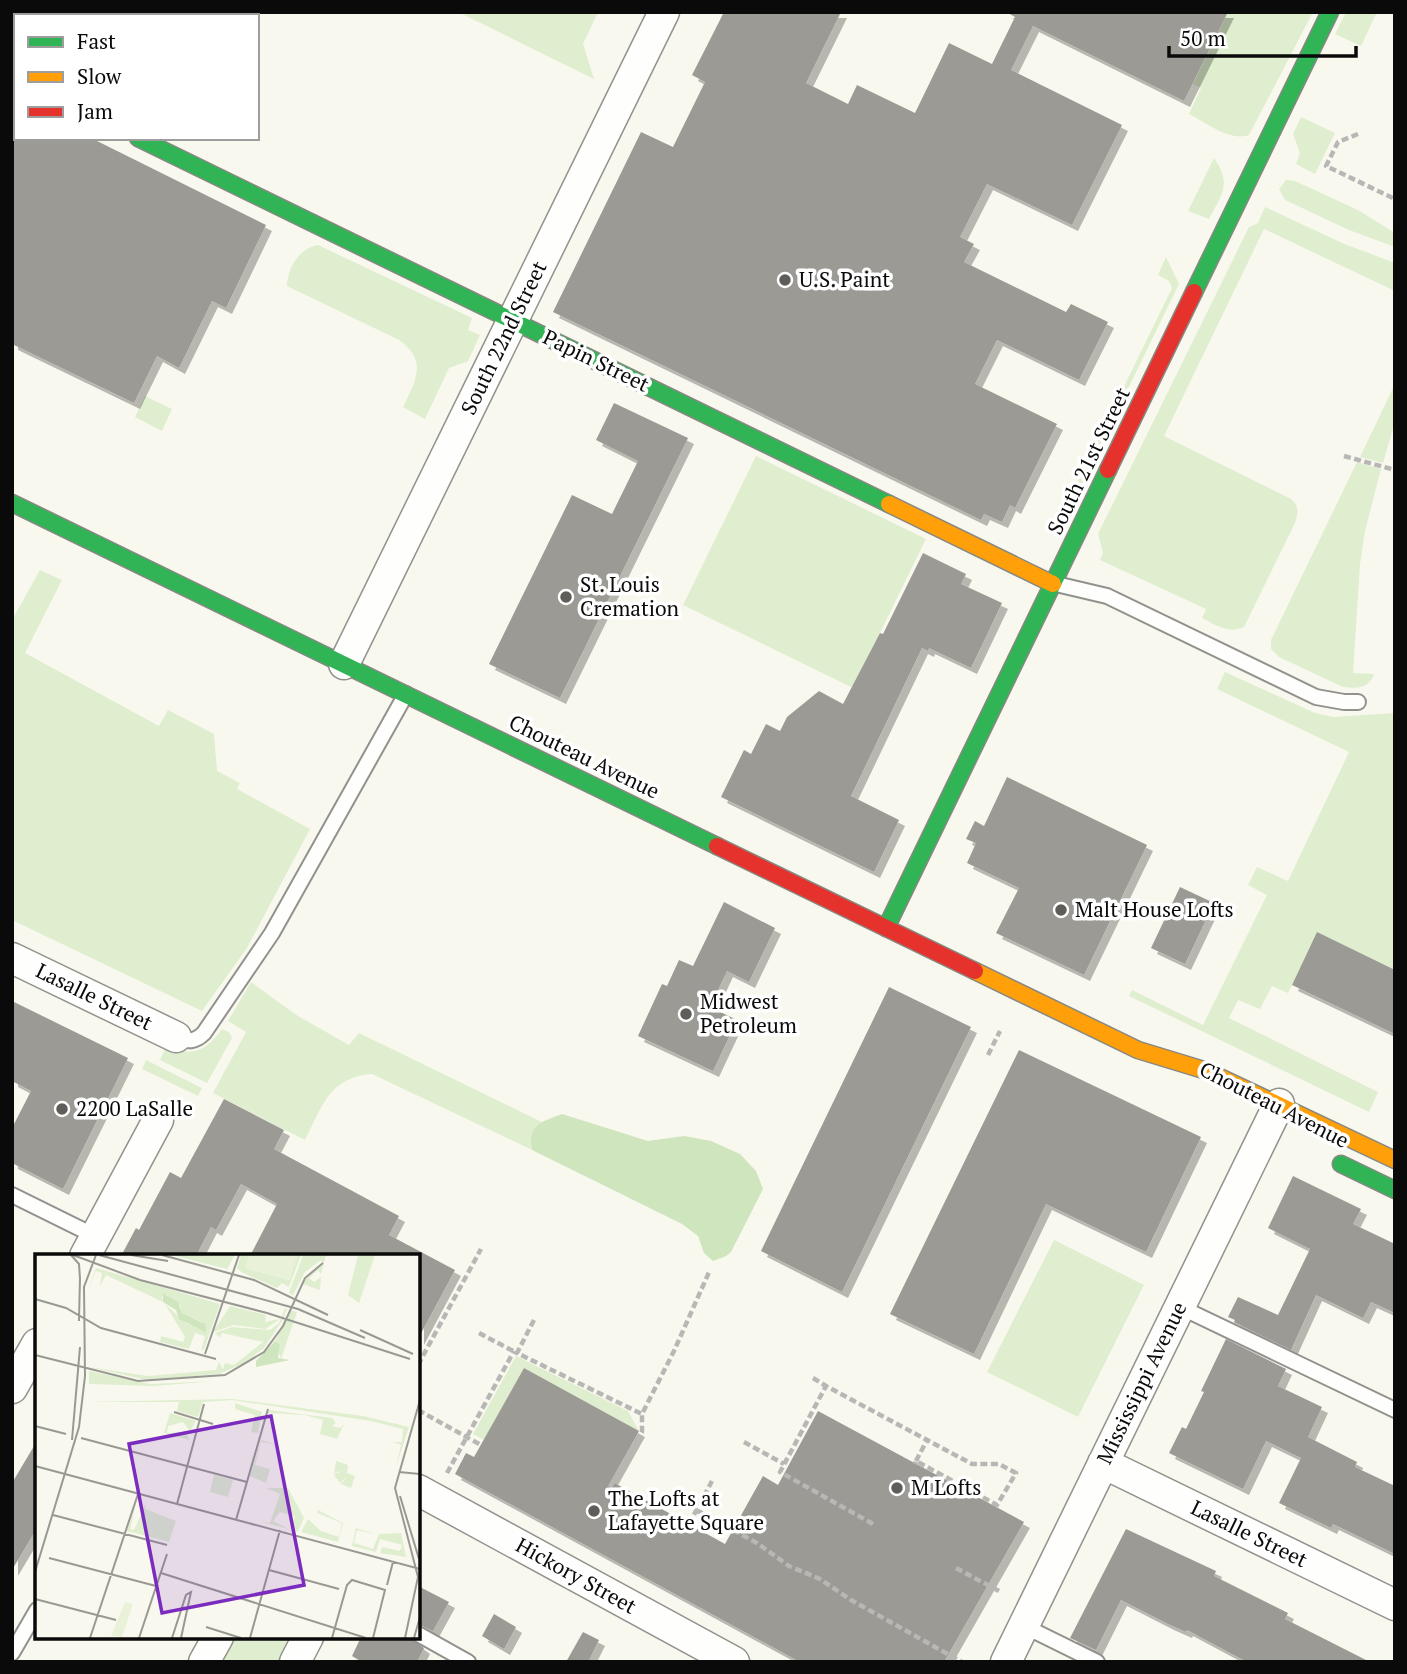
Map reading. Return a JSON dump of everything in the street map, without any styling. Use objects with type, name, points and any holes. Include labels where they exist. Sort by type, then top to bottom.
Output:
[{"type":"street","name":"South 22nd Street","points":[[344,664],[664,12]]},
{"type":"street","name":"South 21st Street","points":[[886,928],[1330,12]]},
{"type":"street","name":"Papin Street","points":[[142,140],[1053,584]]},
{"type":"street","name":"Chouteau Avenue","points":[[12,503],[1138,1050],[1207,1071],[1271,1122],[1395,1160]]},
{"type":"street","name":"Lasalle Street","points":[[12,958],[176,1037]]},
{"type":"street","name":"Chouteau Avenue","points":[[1138,1050],[1177,1078]]},
{"type":"street","points":[[90,1246],[158,1120]]},
{"type":"street","name":"Mississippi Avenue","points":[[1006,1662],[1271,1122]]},
{"type":"street","name":"Chouteau Avenue","points":[[1328,1157],[1395,1190]]},
{"type":"street","points":[[12,1388],[35,1348]]},
{"type":"street","name":"Lasalle Street","points":[[1103,1463],[1395,1605]]},
{"type":"street","name":"Hickory Street","points":[[420,1491],[734,1662]]},
{"type":"street","points":[[204,1662],[217,1639]]},
{"type":"street","points":[[295,1662],[307,1639]]},
{"type":"lane","points":[[1053,584],[1107,596],[1316,697],[1359,702]]},
{"type":"lane","points":[[176,1037],[191,1041],[204,1034],[252,964],[298,888],[406,694]]},
{"type":"lane","points":[[12,1195],[90,1246]]},
{"type":"lane","points":[[1180,1307],[1395,1410]]},
{"type":"lane","points":[[12,1653],[35,1613]]},
{"type":"lane","points":[[1024,1626],[1097,1662]]},
{"type":"lane","points":[[420,1635],[468,1662]]},
{"type":"path","points":[[1358,134],[1338,142],[1326,166],[1395,199]]},
{"type":"path","points":[[1344,456],[1395,470]]},
{"type":"path","points":[[988,1055],[1000,1031]]},
{"type":"path","points":[[420,1361],[481,1249]]},
{"type":"path","points":[[610,1487],[642,1432],[642,1414],[710,1270]]},
{"type":"path","points":[[447,1474],[534,1320]]},
{"type":"path","points":[[479,1333],[642,1414]]},
{"type":"path","points":[[813,1378],[972,1464],[999,1464],[1016,1474],[998,1506],[916,1462],[927,1440]]},
{"type":"path","points":[[826,1386],[780,1472],[873,1524]]},
{"type":"path","points":[[420,1411],[481,1445]]},
{"type":"path","points":[[744,1442],[785,1464]]},
{"type":"path","points":[[689,1524],[712,1481]]},
{"type":"path","points":[[696,1510],[757,1544],[789,1566],[820,1579],[851,1600],[962,1662]]},
{"type":"path","points":[[956,1568],[999,1591]]},
{"type":"green space","points":[[458,12],[598,12],[583,44],[594,79]]},
{"type":"green space","points":[[1228,12],[1313,12],[1249,135],[1242,136],[1226,134],[1189,114],[1201,88],[1193,84]]},
{"type":"green space","points":[[1346,12],[1377,12],[1361,46],[1335,34]]},
{"type":"green space","points":[[1301,117],[1335,133],[1315,174],[1296,164],[1300,153],[1293,134]]},
{"type":"green space","points":[[1214,158],[1224,182],[1221,196],[1209,219],[1188,211]]},
{"type":"green space","points":[[1286,180],[1295,181],[1358,210],[1395,233],[1395,247],[1349,230],[1285,200],[1279,189]]},
{"type":"green space","points":[[1265,207],[1342,243],[1395,263],[1395,291],[1264,229],[1164,436],[1291,499],[1297,507],[1295,523],[1244,627],[1233,630],[1222,628],[1202,618],[1206,609],[1100,560],[1103,553],[1098,534],[1249,227],[1258,223]]},
{"type":"green space","points":[[318,245],[472,318],[468,330],[480,335],[468,361],[449,368],[425,419],[403,407],[417,371],[414,356],[408,348],[399,340],[287,286],[289,272],[296,260],[306,250]]},
{"type":"green space","points":[[1166,257],[1179,284],[1063,522],[1060,518],[1172,288],[1169,281],[1158,275]]},
{"type":"green space","points":[[1395,384],[1395,422],[1383,463],[1360,457]]},
{"type":"green space","points":[[145,396],[172,409],[162,431],[135,417]]},
{"type":"green space","points":[[756,456],[926,539],[853,688],[683,605]]},
{"type":"green space","points":[[1357,462],[1381,469],[1365,531],[1360,564],[1353,673],[1374,674],[1366,685],[1353,688],[1343,687],[1279,657],[1271,649],[1271,640]]},
{"type":"green space","points":[[40,570],[62,580],[25,653],[159,726],[168,710],[214,734],[217,771],[240,783],[237,789],[310,829],[247,948],[202,1011],[12,920],[12,620]]},
{"type":"green space","points":[[1225,672],[1315,713],[1334,717],[1395,713],[1395,970],[1317,933],[1288,993],[1272,986],[1260,1009],[1238,1000],[1229,1018],[1378,1092],[1369,1112],[1129,996],[1132,990],[1203,1025],[1267,895],[1248,885],[1257,867],[1288,881],[1349,752],[1217,689]]},
{"type":"green space","points":[[251,982],[298,1016],[349,1045],[359,1033],[542,1122],[532,1134],[532,1150],[372,1074],[357,1076],[336,1088],[322,1105],[305,1140],[213,1093],[246,1032],[228,1021]]},
{"type":"green space","points":[[222,1029],[229,1032],[232,1038],[207,1083],[160,1060],[167,1045],[183,1051],[198,1050],[211,1042]]},
{"type":"green space","points":[[146,1060],[202,1088],[198,1096],[142,1069]]},
{"type":"green space","points":[[562,1114],[648,1141],[684,1136],[711,1141],[740,1154],[756,1171],[763,1189],[731,1252],[713,1261],[704,1253],[698,1236],[682,1224],[532,1150],[532,1135],[537,1126]]},
{"type":"green space","points":[[1054,1240],[1144,1285],[1078,1417],[987,1372]]},
{"type":"green space","points":[[516,1356],[628,1411],[639,1431],[524,1368],[484,1440],[473,1434]]},
{"type":"green space","points":[[229,1639],[297,1639],[286,1662],[215,1662]]},
{"type":"building","name":"U.S. Paint","points":[[724,12],[841,12],[806,83],[848,104],[857,85],[915,113],[949,43],[992,64],[1015,17],[1006,12],[1228,12],[1184,101],[1033,26],[1011,70],[1122,125],[1072,225],[987,184],[960,237],[974,244],[964,262],[1066,312],[1071,304],[1108,322],[1079,380],[997,340],[975,384],[1057,424],[1015,508],[1010,505],[1002,522],[984,514],[981,520],[553,312],[641,132],[673,147],[705,82],[692,75]]},
{"type":"building","points":[[12,138],[95,140],[266,225],[226,308],[212,301],[179,368],[157,356],[134,403],[12,344]]},
{"type":"building","name":"St. Louis Cremation","points":[[614,403],[688,438],[560,698],[489,664],[572,495],[612,514],[638,461],[596,440]]},
{"type":"building","points":[[923,553],[966,574],[961,584],[1002,603],[971,668],[929,648],[928,651],[922,648],[851,796],[899,820],[874,872],[721,797],[744,750],[751,754],[766,724],[780,731],[787,717],[819,691],[843,704],[880,633],[883,634]]},
{"type":"building","name":"Malt House Lofts","points":[[1007,777],[1147,845],[1084,975],[996,933],[1019,888],[967,863],[976,843],[966,839],[975,821],[984,826]]},
{"type":"building","points":[[1180,887],[1214,903],[1185,964],[1151,948]]},
{"type":"building","name":"Midwest Petroleum","points":[[724,902],[775,928],[749,982],[727,971],[710,1007],[737,1020],[713,1071],[638,1036],[662,984],[667,986],[679,960],[693,966]]},
{"type":"building","points":[[1317,932],[1395,970],[1395,1034],[1292,985]]},
{"type":"building","points":[[889,987],[971,1027],[842,1292],[761,1251]]},
{"type":"building","name":"2200 LaSalle","points":[[12,1001],[128,1058],[63,1189],[12,1163],[12,1128],[31,1091],[12,1081]]},
{"type":"building","points":[[1019,1050],[1201,1137],[1146,1252],[1046,1204],[974,1354],[890,1314]]},
{"type":"building","points":[[224,1099],[284,1130],[274,1149],[399,1216],[389,1235],[455,1270],[420,1335],[420,1254],[251,1254],[277,1204],[241,1184],[216,1230],[211,1227],[197,1254],[122,1254],[136,1228],[139,1230],[170,1172],[181,1178]]},
{"type":"building","points":[[1293,1176],[1361,1209],[1353,1224],[1395,1244],[1395,1313],[1371,1302],[1363,1318],[1316,1295],[1291,1350],[1228,1317],[1238,1297],[1278,1315],[1310,1249],[1268,1228]]},
{"type":"building","points":[[1226,1339],[1286,1369],[1278,1386],[1322,1407],[1308,1437],[1357,1462],[1355,1467],[1395,1486],[1395,1554],[1333,1524],[1331,1528],[1279,1503],[1301,1458],[1266,1441],[1243,1489],[1169,1453],[1182,1427],[1186,1429]]},
{"type":"building","points":[[524,1368],[639,1431],[611,1481],[725,1544],[763,1476],[778,1485],[818,1411],[1024,1522],[944,1662],[800,1662],[455,1474],[466,1453],[474,1457]]},
{"type":"building","points":[[35,1444],[35,1531],[12,1570],[12,1483]]},
{"type":"building","points":[[1126,1529],[1216,1571],[1214,1576],[1288,1613],[1285,1619],[1370,1662],[1247,1662],[1187,1630],[1186,1632],[1168,1624],[1121,1600],[1096,1650],[1070,1638]]},
{"type":"building","points":[[420,1587],[449,1602],[433,1631],[420,1625]]},
{"type":"building","points":[[494,1614],[516,1627],[504,1649],[482,1636]]},
{"type":"building","points":[[583,1632],[599,1640],[588,1662],[566,1662]]},
{"type":"building","points":[[360,1639],[412,1639],[424,1648],[417,1662],[362,1662],[352,1656]]},
{"type":"traffic: fast","points":[[1194,292],[1330,12]]},
{"type":"traffic: fast","points":[[142,140],[889,504]]},
{"type":"traffic: fast","points":[[886,928],[1108,470]]},
{"type":"traffic: fast","points":[[12,503],[717,846]]},
{"type":"traffic: fast","points":[[1341,1164],[1395,1190]]},
{"type":"traffic: slow","points":[[889,504],[1053,584]]},
{"type":"traffic: slow","points":[[975,971],[1138,1050],[1207,1071],[1395,1160]]},
{"type":"traffic: jam","points":[[1108,470],[1194,292]]},
{"type":"traffic: jam","points":[[717,846],[975,971]]},
{"type":"place","name":"U.S. Paint","points":[[785,280]]},
{"type":"place","name":"St. Louis Cremation","points":[[566,597]]},
{"type":"place","name":"Malt House Lofts","points":[[1061,910]]},
{"type":"place","name":"Midwest Petroleum","points":[[686,1014]]},
{"type":"place","name":"2200 LaSalle","points":[[62,1109]]},
{"type":"place","name":"M Lofts","points":[[897,1488]]},
{"type":"place","name":"The Lofts at Lafayette Square","points":[[594,1511]]}]
